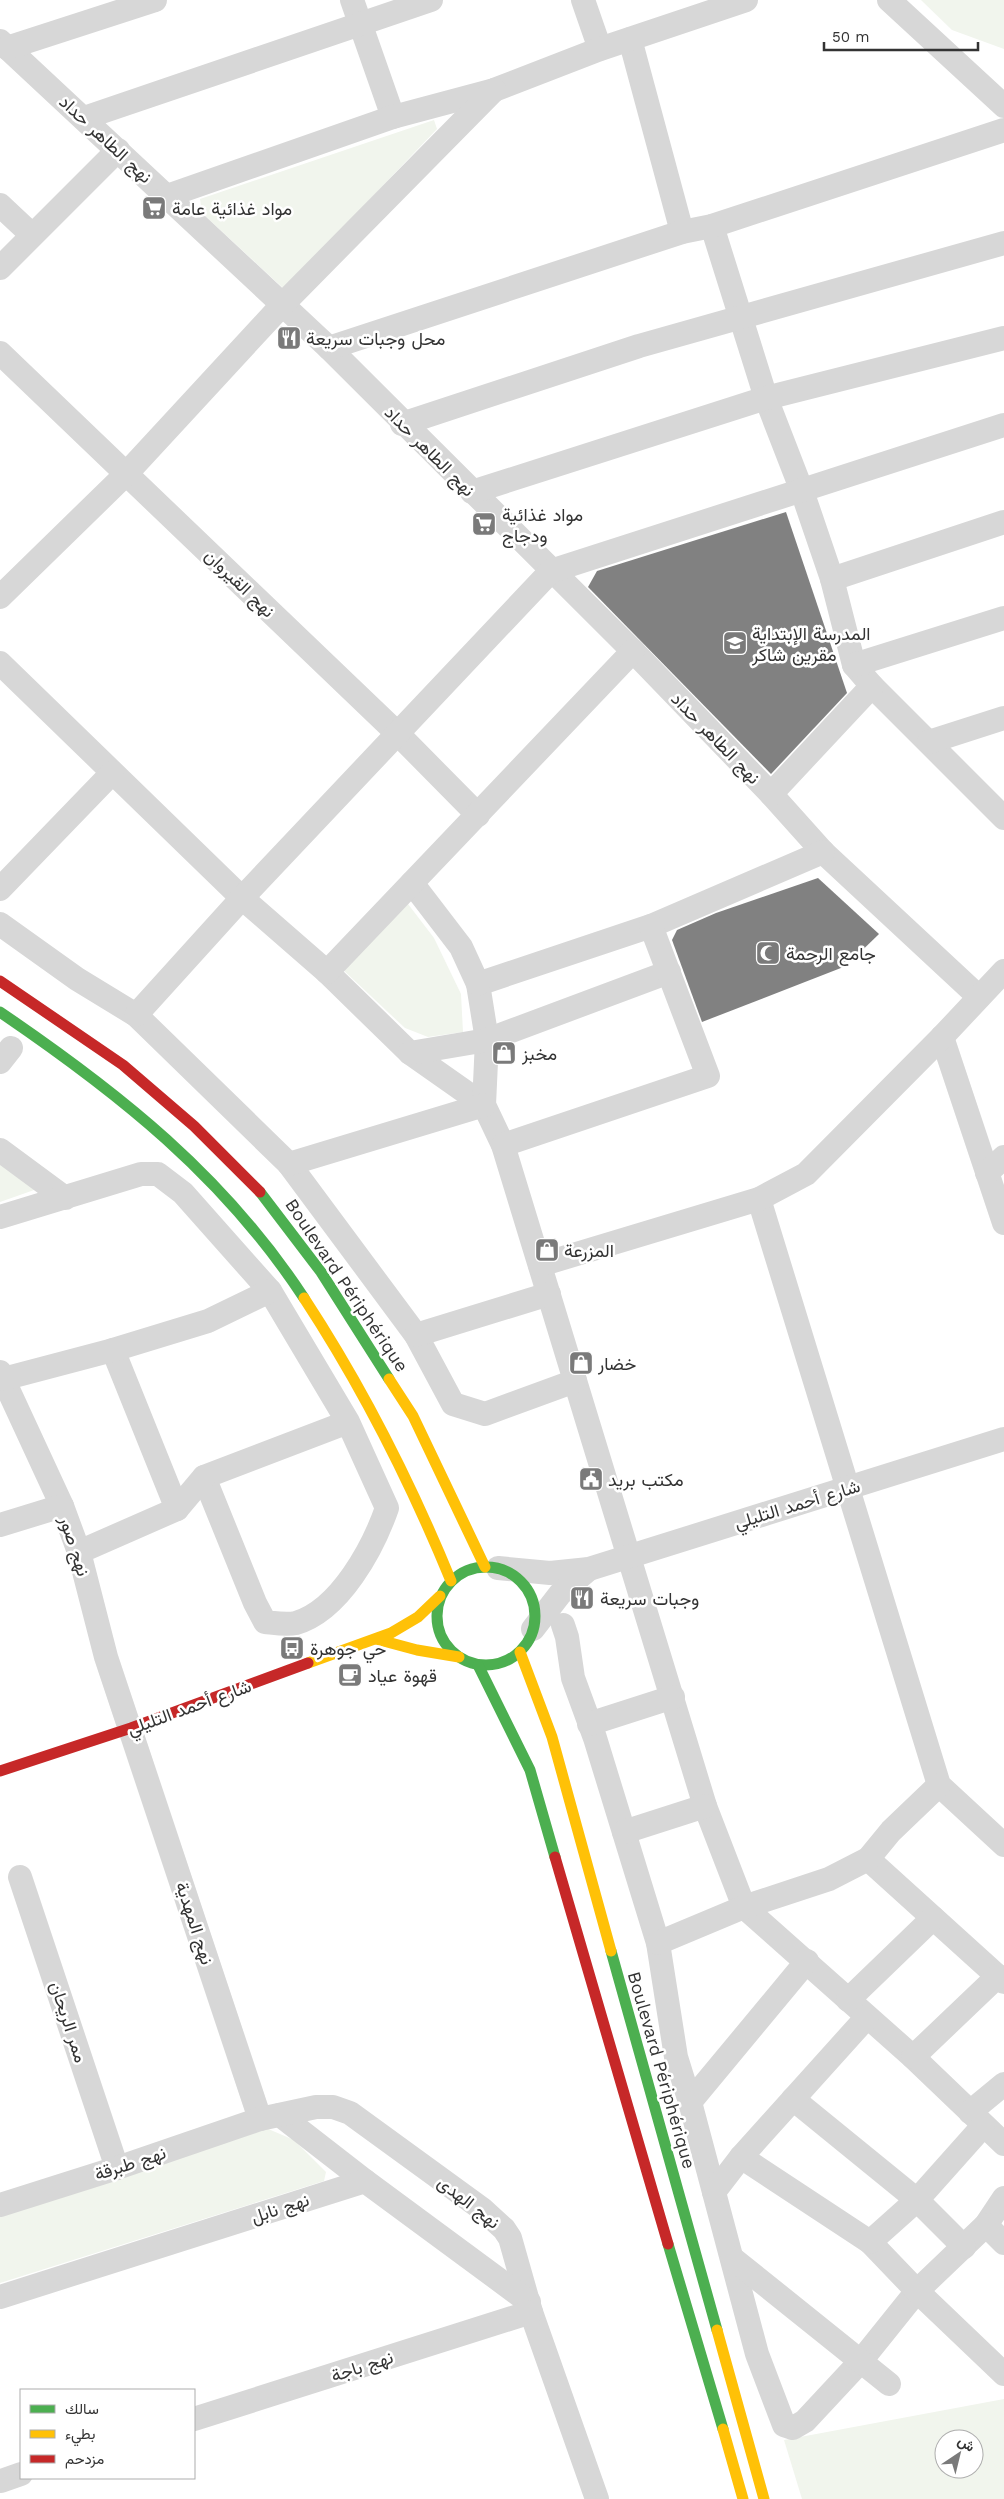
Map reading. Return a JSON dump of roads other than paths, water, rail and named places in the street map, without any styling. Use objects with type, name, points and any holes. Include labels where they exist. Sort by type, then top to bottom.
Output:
[{"type":"main road","name":"Boulevard Périphérique","points":[[0,981],[123,1066],[194,1126],[269,1202],[321,1272],[413,1416],[491,1568]]},
{"type":"main road","points":[[0,1012],[72,1061],[172,1142],[225,1197],[268,1249],[328,1333],[368,1398],[421,1506],[451,1581]]},
{"type":"main road","points":[[376,1639],[417,1650],[459,1657],[478,1665],[493,1665],[508,1660],[520,1652],[534,1630],[535,1614],[532,1599],[524,1585],[512,1574],[491,1568],[466,1571],[451,1581],[440,1596],[436,1613],[438,1630],[446,1646],[459,1657]]},
{"type":"main road","name":"شارع أحمد التليلي","points":[[0,1771],[131,1728],[376,1639],[391,1633],[418,1617],[440,1596]]},
{"type":"main road","name":"Boulevard Périphérique","points":[[520,1652],[554,1747],[764,2499]]},
{"type":"main road","points":[[478,1665],[530,1770],[743,2499]]},
{"type":"street","points":[[4,45],[154,0]]},
{"type":"street","points":[[352,0],[393,117]]},
{"type":"street","points":[[84,118],[431,0]]},
{"type":"street","points":[[583,0],[600,49]]},
{"type":"street","points":[[167,196],[393,117],[494,90],[600,49],[746,0]]},
{"type":"street","points":[[889,0],[1004,106]]},
{"type":"street","points":[[630,39],[682,232]]},
{"type":"street","name":"نهج الطاهر حداد","points":[[4,45],[329,348],[402,424],[633,651],[823,852],[979,997]]},
{"type":"street","points":[[0,597],[126,474],[283,304],[494,90]]},
{"type":"street","points":[[329,348],[682,232],[712,226],[1004,130]]},
{"type":"street","points":[[0,268],[118,150]]},
{"type":"street","points":[[0,205],[32,236]]},
{"type":"street","points":[[712,226],[766,398],[802,491],[832,579],[854,665],[872,686],[1004,818]]},
{"type":"street","points":[[402,424],[639,346],[1004,244]]},
{"type":"street","points":[[472,492],[766,398],[1004,338]]},
{"type":"street","name":"نهج القيروان","points":[[0,353],[398,734],[478,815]]},
{"type":"street","points":[[136,1015],[242,898],[551,571],[1004,425]]},
{"type":"street","points":[[832,579],[1004,522]]},
{"type":"street","points":[[854,665],[1004,618]]},
{"type":"street","points":[[327,972],[633,651]]},
{"type":"street","points":[[0,663],[242,898],[327,972],[410,1053],[484,1105]]},
{"type":"street","points":[[770,794],[872,686]]},
{"type":"street","points":[[929,742],[1004,718]]},
{"type":"street","points":[[0,889],[112,773]]},
{"type":"street","points":[[478,984],[651,926],[823,852]]},
{"type":"street","points":[[412,883],[460,947],[478,984],[487,1040],[484,1105],[503,1145],[705,1806],[744,1907],[913,2057],[1004,2144]]},
{"type":"street","points":[[0,924],[77,979],[136,1015],[289,1164],[416,1335],[453,1404],[485,1414],[575,1381]]},
{"type":"street","points":[[503,1145],[708,1076],[651,926]]},
{"type":"street","points":[[540,1265],[759,1199],[806,1174],[942,1037],[1004,971]]},
{"type":"street","points":[[410,1053],[487,1040],[669,972]]},
{"type":"street","points":[[942,1037],[1004,1223]]},
{"type":"street","points":[[289,1164],[484,1105]]},
{"type":"street","points":[[0,1150],[65,1198]]},
{"type":"street","points":[[987,1173],[1004,1157]]},
{"type":"street","points":[[0,1217],[141,1174],[158,1174],[184,1193],[270,1291],[348,1422],[387,1508],[379,1530],[350,1579],[326,1607],[297,1622],[286,1624],[265,1622],[260,1614],[204,1477]]},
{"type":"street","points":[[759,1199],[939,1785],[999,1832]]},
{"type":"street","points":[[2,1375],[114,1350],[208,1321],[270,1291]]},
{"type":"street","points":[[416,1335],[549,1294]]},
{"type":"street","points":[[114,1350],[177,1509]]},
{"type":"street","name":"نهج صور","points":[[2,1375],[62,1506],[79,1552],[106,1657],[131,1728]]},
{"type":"street","points":[[79,1552],[177,1509],[204,1477],[348,1422]]},
{"type":"street","name":"شارع أحمد التليلي","points":[[590,1569],[1004,1440]]},
{"type":"street","points":[[0,1525],[62,1506]]},
{"type":"street","points":[[491,1568],[550,1573],[590,1569]]},
{"type":"street","points":[[534,1630],[560,1594],[590,1569]]},
{"type":"street","points":[[562,1625],[567,1637],[573,1678],[624,1832],[658,1943],[676,2058],[690,2102],[757,2354],[784,2425],[793,2428],[805,2421],[860,2362],[917,2291],[986,2225],[1004,2198]]},
{"type":"street","points":[[589,1724],[673,1697]]},
{"type":"street","name":"نهج المهدية","points":[[131,1728],[270,2117]]},
{"type":"street","points":[[658,1943],[744,1907],[829,1879],[868,1859],[891,1831],[939,1785]]},
{"type":"street","points":[[624,1832],[705,1806]]},
{"type":"street","points":[[868,1859],[1001,1979],[913,2057]]},
{"type":"street","name":"ممر الريحان","points":[[20,1877],[117,2168]]},
{"type":"street","points":[[848,2000],[933,1918]]},
{"type":"street","points":[[690,2102],[807,1961]]},
{"type":"street","points":[[714,2192],[741,2157],[867,2017]]},
{"type":"street","points":[[870,2242],[917,2200],[1004,2084]]},
{"type":"street","points":[[793,2099],[917,2200],[964,2247]]},
{"type":"street","name":"نهج الهدى","points":[[270,2117],[316,2107],[333,2106],[350,2113],[482,2209],[504,2229],[510,2238],[590,2497]]},
{"type":"street","points":[[270,2117],[365,2181],[530,2307]]},
{"type":"street","name":"نهج طبرقة","points":[[0,2204],[117,2168],[270,2117]]},
{"type":"street","points":[[741,2157],[870,2242],[917,2291],[1004,2374]]},
{"type":"street","name":"نهج نابل","points":[[0,2297],[365,2181]]},
{"type":"street","points":[[986,2225],[1004,2243]]},
{"type":"street","points":[[732,2258],[889,2384]]},
{"type":"street","name":"نهج باجة","points":[[195,2419],[530,2307]]},
{"type":"place","name":"مواد غذائية عامة","points":[[154,208]]},
{"type":"place","name":"محل وجبات سريعة","points":[[289,338]]},
{"type":"place","name":"مواد غذائية ودجاج","points":[[484,524]]},
{"type":"place","name":"المدرسة الإبتداية مقرين شاكر","points":[[735,643]]},
{"type":"place","name":"جامع الرحمة","points":[[768,953]]},
{"type":"place","name":"مخبز","points":[[504,1053]]},
{"type":"place","name":"المزرعة","points":[[547,1250]]},
{"type":"place","name":"خضار","points":[[581,1363]]},
{"type":"place","name":"مكتب بريد","points":[[591,1479]]},
{"type":"place","name":"وجبات سريعة","points":[[582,1598]]},
{"type":"place","name":"حي جوهرة","points":[[292,1648]]},
{"type":"place","name":"قهوة عياد","points":[[350,1675]]}]
